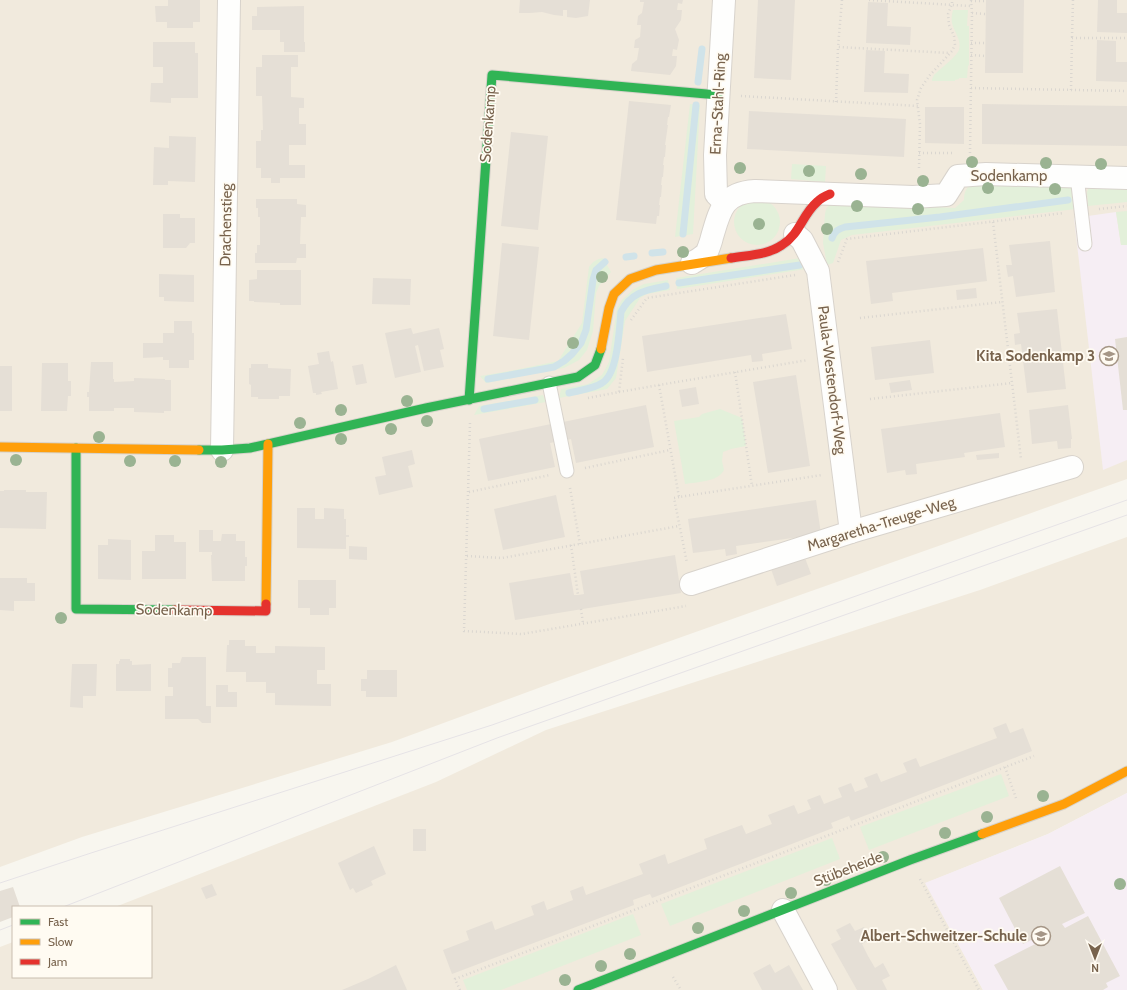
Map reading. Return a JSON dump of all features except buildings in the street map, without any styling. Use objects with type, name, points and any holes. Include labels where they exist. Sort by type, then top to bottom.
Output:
[{"type":"street","name":"Drachenstieg","points":[[222,450],[229,0]]},
{"type":"street","name":"Erna-Stahl-Ring","points":[[724,0],[715,155],[716,194],[725,204]]},
{"type":"street","name":"Sodenkamp","points":[[469,400],[492,75],[718,95]]},
{"type":"street","name":"Sodenkamp","points":[[725,204],[730,198],[744,192],[755,191],[913,197],[946,195],[958,176],[986,174],[1127,178]]},
{"type":"street","points":[[0,447],[222,450],[250,448],[426,408],[578,377],[595,365],[602,347],[609,308],[614,294],[630,279],[656,270],[771,251],[781,246],[795,234],[813,204],[822,196],[830,194]]},
{"type":"street","points":[[692,264],[701,258],[706,252],[721,210],[725,204]]},
{"type":"street","name":"Paula-Westendorf-Weg","points":[[795,234],[802,240],[818,271],[851,532]]},
{"type":"street","name":"Sodenkamp","points":[[76,448],[76,609],[266,611],[268,444]]},
{"type":"street","name":"Margaretha-Treuge-Weg","points":[[691,584],[851,532],[1072,467]]},
{"type":"street","name":"Stübeheide","points":[[578,990],[910,860],[1024,819],[1079,797],[1127,771]]},
{"type":"street","points":[[783,910],[826,990]]},
{"type":"lane","points":[[1077,176],[1085,244]]},
{"type":"lane","points":[[549,383],[566,471]]},
{"type":"path","points":[[836,102],[838,47],[842,0]]},
{"type":"path","points":[[869,0],[971,6]]},
{"type":"path","points":[[919,168],[920,124],[917,100],[921,88],[930,75],[951,53],[955,44],[954,36],[949,25],[948,14],[952,0]]},
{"type":"path","points":[[963,153],[970,153],[971,0],[986,1]]},
{"type":"path","points":[[1071,90],[1073,0]]},
{"type":"path","points":[[972,13],[985,14]]},
{"type":"path","points":[[1072,38],[1127,38]]},
{"type":"path","points":[[971,43],[985,43]]},
{"type":"path","points":[[838,47],[951,53]]},
{"type":"path","points":[[971,55],[985,56]]},
{"type":"path","points":[[971,88],[1127,90]]},
{"type":"path","points":[[718,95],[918,106]]},
{"type":"path","points":[[919,153],[956,153]]},
{"type":"path","points":[[628,324],[647,298],[818,271],[837,265],[847,239],[1127,206]]},
{"type":"path","points":[[993,222],[1024,482]]},
{"type":"path","points":[[860,318],[1002,302]]},
{"type":"path","points":[[619,392],[624,354]]},
{"type":"path","points":[[588,398],[829,356]]},
{"type":"path","points":[[735,372],[752,486]]},
{"type":"path","points":[[870,398],[1012,384]]},
{"type":"path","points":[[659,385],[678,497]]},
{"type":"path","points":[[469,400],[471,419],[469,426],[464,632],[522,634],[685,606],[694,598],[674,498],[844,472]]},
{"type":"path","points":[[566,471],[580,544]]},
{"type":"path","points":[[467,556],[502,558],[679,526]]},
{"type":"path","points":[[571,545],[578,595]]},
{"type":"path","points":[[580,609],[583,623]]},
{"type":"path","points":[[460,990],[455,978],[1034,756]]},
{"type":"path","points":[[1005,767],[1024,819]]},
{"type":"path","points":[[910,860],[979,990]]},
{"type":"shaded area","points":[[0,0],[1127,0],[1127,479],[552,683],[392,742],[82,837],[0,867]]},
{"type":"shaded area","name":"Kita Sodenkamp 3","points":[[1116,212],[1121,245],[1127,245],[1127,460],[1103,470],[1074,218]]},
{"type":"shaded area","points":[[1127,537],[1127,793],[1048,834],[926,883],[983,990],[0,990],[0,947],[12,942],[12,978],[152,978],[152,906],[118,906],[436,782],[546,730],[980,590]]},
{"type":"shaded area","name":"Albert-Schweitzer-Schule","points":[[1127,793],[1127,990],[983,990],[925,883],[1048,834]]},
{"type":"green space","points":[[953,10],[968,10],[967,26],[969,26],[969,65],[967,78],[959,78],[955,81],[932,81],[934,75],[959,50],[959,39],[952,21]]},
{"type":"green space","points":[[690,104],[700,105],[693,234],[675,237]]},
{"type":"green space","points":[[792,164],[826,166],[825,182],[791,179]]},
{"type":"green space","points":[[972,184],[1070,187],[1074,192],[1076,209],[852,235],[841,240],[833,263],[827,265],[823,243],[825,214],[829,205],[835,202],[955,208],[964,200],[966,190]]},
{"type":"green space","points":[[1127,185],[1127,202],[1088,206],[1087,192],[1089,187]]},
{"type":"green space","points":[[762,199],[766,200],[776,209],[779,213],[779,231],[770,241],[762,245],[752,245],[744,241],[735,231],[734,217],[738,209],[748,200]]},
{"type":"green space","points":[[1127,211],[1127,245],[1121,245],[1116,212]]},
{"type":"green space","points":[[603,258],[611,272],[599,286],[596,293],[593,331],[587,350],[579,360],[564,368],[486,383],[480,376],[558,361],[582,323],[589,267],[595,261]]},
{"type":"green space","points":[[800,258],[806,269],[677,289],[676,278]]},
{"type":"green space","points":[[668,280],[670,290],[647,294],[640,298],[625,321],[616,378],[607,389],[559,398],[561,389],[588,384],[602,375],[609,362],[617,308],[622,300],[634,289],[644,284]]},
{"type":"green space","points":[[543,395],[546,402],[474,415],[479,406]]},
{"type":"green space","points":[[720,409],[742,418],[746,446],[723,452],[722,461],[724,470],[717,477],[707,481],[685,484],[674,421],[699,417],[702,414]]},
{"type":"green space","points":[[1001,774],[1009,796],[869,850],[860,827]]},
{"type":"green space","points":[[832,838],[840,859],[670,926],[661,904]]},
{"type":"green space","points":[[633,914],[641,935],[501,990],[467,990],[463,980]]},
{"type":"waterway","points":[[698,82],[702,49]]},
{"type":"waterway","points":[[683,234],[696,105]]},
{"type":"waterway","points":[[832,238],[837,231],[845,227],[940,217],[1068,200]]},
{"type":"waterway","points":[[652,253],[663,252]]},
{"type":"waterway","points":[[626,257],[634,256]]},
{"type":"waterway","points":[[488,379],[554,367],[572,354],[581,343],[586,330],[593,280],[596,270],[605,262]]},
{"type":"waterway","points":[[679,283],[800,265]]},
{"type":"waterway","points":[[569,393],[595,387],[607,378],[615,361],[621,312],[625,305],[629,300],[640,293],[666,286]]},
{"type":"waterway","points":[[484,409],[535,400]]},
{"type":"tram line","points":[[0,883],[492,725],[1127,500]]},
{"type":"tram line","points":[[66,906],[497,738],[1127,515]]},
{"type":"tram line","points":[[0,930],[12,925]]},
{"type":"traffic: fast","points":[[469,400],[492,75],[718,95]]},
{"type":"traffic: fast","points":[[199,450],[250,448],[426,408],[578,377],[595,365],[601,349]]},
{"type":"traffic: fast","points":[[76,448],[76,609],[174,610]]},
{"type":"traffic: fast","points":[[578,990],[910,860],[982,834]]},
{"type":"traffic: slow","points":[[601,349],[609,308],[614,294],[630,279],[656,270],[731,258]]},
{"type":"traffic: slow","points":[[266,604],[268,444]]},
{"type":"traffic: slow","points":[[0,447],[199,450]]},
{"type":"traffic: slow","points":[[982,834],[1064,804],[1127,771]]},
{"type":"traffic: jam","points":[[731,258],[764,253],[782,245],[788,241],[797,230],[812,207],[820,199],[830,194]]},
{"type":"traffic: jam","points":[[174,610],[266,611],[266,604]]},
{"type":"place","name":"Kita Sodenkamp 3","points":[[1109,356]]},
{"type":"place","name":"Albert-Schweitzer-Schule","points":[[1041,936]]}]
